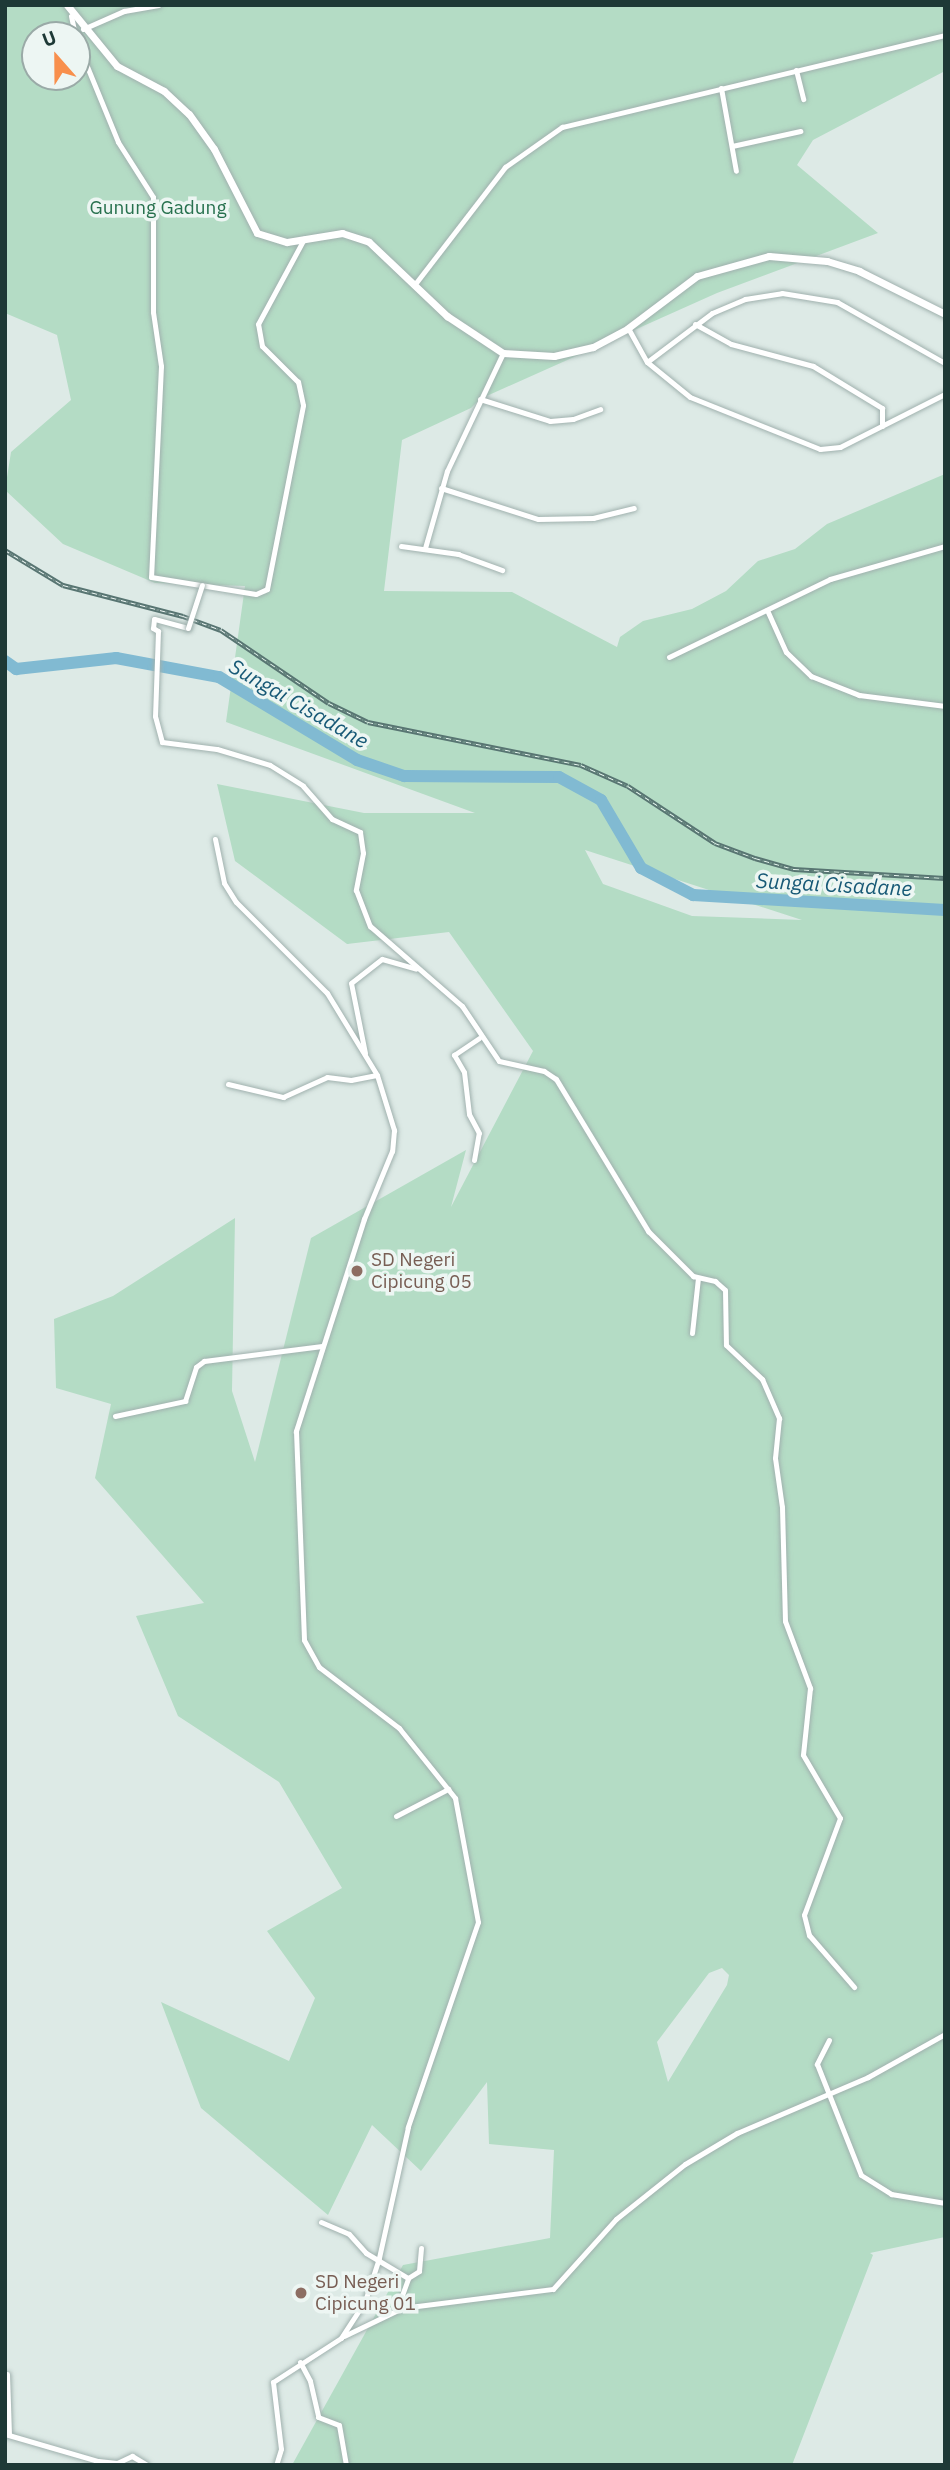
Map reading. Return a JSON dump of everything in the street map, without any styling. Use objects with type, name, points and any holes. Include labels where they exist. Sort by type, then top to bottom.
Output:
[{"type":"street","points":[[67,5],[72,21]]},
{"type":"street","points":[[91,25],[124,11],[158,5]]},
{"type":"street","points":[[71,16],[76,21]]},
{"type":"street","points":[[415,284],[505,167],[545,136],[580,121],[945,36]]},
{"type":"street","points":[[91,38],[117,66],[164,92],[190,114],[214,149],[257,233],[274,241],[349,234],[369,242],[447,316],[503,353],[574,353],[628,328],[697,276],[769,256],[827,261],[859,271],[945,314]]},
{"type":"street","points":[[796,70],[803,99]]},
{"type":"street","points":[[91,75],[118,142],[153,197],[153,312],[161,366],[151,577],[256,594],[267,589],[303,405],[298,382],[262,346],[258,324],[304,239]]},
{"type":"street","points":[[721,88],[736,171]]},
{"type":"street","points":[[732,146],[800,131]]},
{"type":"street","points":[[647,362],[695,324],[745,299],[803,293],[854,309],[945,363]]},
{"type":"street","points":[[695,324],[731,344],[813,366],[882,408],[882,426]]},
{"type":"street","points":[[628,328],[647,362],[690,397],[820,449],[840,447],[945,394]]},
{"type":"street","points":[[425,548],[441,488],[503,353]]},
{"type":"street","points":[[480,399],[550,421],[573,419],[600,409]]},
{"type":"street","points":[[441,488],[538,519],[573,521],[634,508]]},
{"type":"street","points":[[401,546],[425,548],[502,570]]},
{"type":"street","points":[[669,657],[830,579],[945,546]]},
{"type":"street","points":[[202,585],[188,628],[155,619],[153,628],[158,631],[156,726],[162,742],[217,748],[270,765],[303,786],[332,819],[360,832],[363,853],[356,890],[365,920],[419,971],[462,1006],[479,1038],[503,1064],[544,1071],[555,1079],[648,1231],[698,1278],[715,1281],[725,1290],[726,1345],[762,1379],[779,1418],[775,1458],[782,1507],[785,1621],[810,1688],[803,1755],[839,1818],[804,1915],[809,1935],[854,1987]]},
{"type":"street","points":[[767,610],[786,652],[811,676],[859,695],[945,706]]},
{"type":"street","points":[[215,839],[224,883],[236,902],[317,979],[366,1056],[377,1075],[394,1141],[322,1346],[296,1431],[304,1640],[319,1667],[399,1728],[448,1789],[457,1805],[478,1927],[408,2127],[379,2258],[365,2301],[341,2338]]},
{"type":"street","points":[[366,1056],[351,983],[382,959],[419,971]]},
{"type":"street","points":[[474,1160],[479,1133],[469,1114],[464,1072],[454,1055],[479,1038]]},
{"type":"street","points":[[228,1084],[283,1097],[327,1077],[351,1080],[377,1075]]},
{"type":"street","points":[[692,1333],[698,1278]]},
{"type":"street","points":[[115,1416],[185,1401],[195,1367],[204,1361],[322,1346]]},
{"type":"street","points":[[396,1816],[448,1789]]},
{"type":"street","points":[[276,2465],[281,2449],[273,2382],[300,2362],[397,2309],[553,2289],[616,2219],[685,2164],[737,2133],[827,2095],[945,2034]]},
{"type":"street","points":[[830,2040],[817,2064],[827,2095],[864,2180],[901,2197],[945,2203]]},
{"type":"street","points":[[321,2222],[349,2234],[366,2253],[379,2258],[408,2278]]},
{"type":"street","points":[[397,2309],[408,2278],[419,2272],[421,2248]]},
{"type":"street","points":[[300,2362],[310,2381],[318,2417],[339,2425],[346,2465]]},
{"type":"street","points":[[7,2374],[7,2434],[97,2461],[117,2463],[132,2456],[147,2465]]},
{"type":"green space","name":"Gunung Gadung","points":[[5,5],[945,5],[945,71],[813,140],[797,165],[878,233],[717,293],[480,399],[471,408],[402,440],[384,591],[512,592],[617,647],[620,637],[643,621],[692,609],[726,591],[758,561],[795,549],[827,524],[945,474],[945,2237],[870,2253],[873,2255],[792,2465],[292,2465],[403,2265],[550,2238],[554,2150],[489,2144],[487,2082],[421,2171],[372,2125],[328,2215],[201,2108],[161,2002],[289,2061],[315,1998],[267,1931],[342,1888],[279,1782],[178,1716],[136,1616],[204,1603],[95,1478],[111,1404],[56,1388],[54,1319],[113,1296],[235,1218],[232,1391],[255,1462],[311,1238],[466,1150],[451,1207],[533,1051],[449,932],[347,944],[235,861],[217,784],[364,813],[475,813],[226,722],[245,586],[155,583],[63,544],[5,490],[11,452],[71,400],[57,335],[5,313]],"holes":[[[585,850],[802,920],[692,916],[603,884]],[[722,1968],[729,1975],[727,1985],[668,2082],[657,2042],[709,1973]]]},
{"type":"waterway","name":"Sungai Cisadane","points":[[5,661],[16,669],[116,658],[219,677],[357,760],[404,776],[559,777],[601,800],[641,868],[693,895],[945,910]]},
{"type":"railway","points":[[5,550],[63,585],[183,616],[221,630],[329,703],[368,722],[581,765],[628,786],[715,843],[755,858],[794,869],[945,878]]},
{"type":"place","name":"SD Negeri Cipicung 05","points":[[357,1271]]},
{"type":"place","name":"SD Negeri Cipicung 01","points":[[301,2293]]}]
